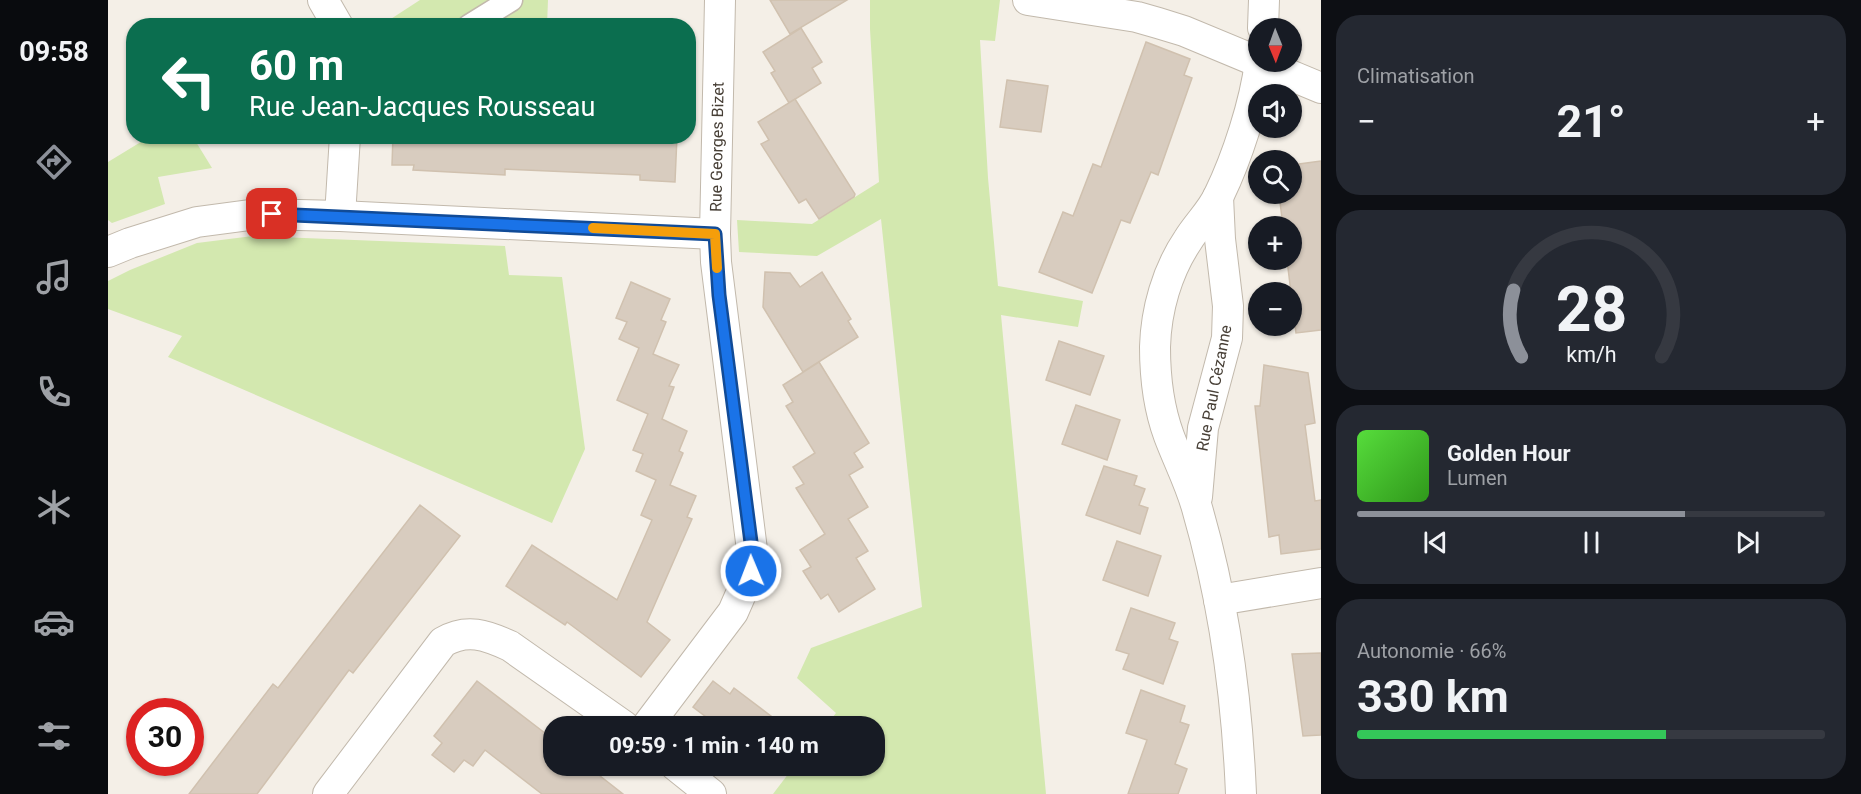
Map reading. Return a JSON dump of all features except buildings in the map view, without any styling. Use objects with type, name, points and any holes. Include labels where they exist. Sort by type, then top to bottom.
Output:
[{"type":"street","points":[[323,0],[333,18]]},
{"type":"street","points":[[482,18],[511,0]]},
{"type":"street","name":"Rue Georges Bizet","points":[[655,716],[733,612],[751,571],[752,550],[719,295],[715,234],[720,0]]},
{"type":"street","points":[[1028,0],[1147,20],[1184,31],[1248,57]]},
{"type":"street","points":[[1263,18],[1264,0]]},
{"type":"street","name":"Rue Paul Cézanne","points":[[1241,794],[1231,675],[1219,600],[1196,506],[1168,434],[1156,375],[1155,348],[1157,327],[1169,275],[1187,240],[1218,197],[1245,125],[1259,72]]},
{"type":"street","points":[[1283,72],[1321,88]]},
{"type":"street","points":[[340,216],[344,144]]},
{"type":"street","name":"Rue Paul Cézanne","points":[[1196,506],[1203,428],[1227,338],[1228,306],[1220,239],[1218,197]]},
{"type":"street","points":[[108,252],[164,231],[197,222],[257,214],[715,234]]},
{"type":"street","points":[[1219,600],[1321,583]]},
{"type":"street","points":[[328,794],[443,642],[454,636],[465,634],[491,637],[510,646],[610,716]]},
{"type":"street","points":[[689,776],[711,794]]},
{"type":"green space","points":[[420,0],[496,0],[466,18],[392,18]]},
{"type":"green space","points":[[516,0],[548,0],[547,18],[488,18]]},
{"type":"green space","points":[[870,0],[1000,0],[995,41],[980,40],[988,178],[998,286],[1083,301],[1078,327],[1001,315],[1046,794],[773,794],[787,776],[885,776],[885,716],[834,716],[836,713],[797,678],[811,648],[922,607],[881,219],[817,256],[739,252],[737,220],[812,224],[879,182]]},
{"type":"green space","points":[[138,144],[197,144],[212,168],[158,177],[165,204],[112,223],[108,220],[108,162]]},
{"type":"green space","points":[[253,236],[505,246],[509,275],[562,277],[585,449],[552,523],[168,357],[182,336],[108,309],[108,281],[197,243]]},
{"type":"slow traffic","points":[[593,228],[715,234],[717,268]]},
{"type":"route","points":[[272,214],[715,234],[719,295],[752,550],[751,571]]}]
